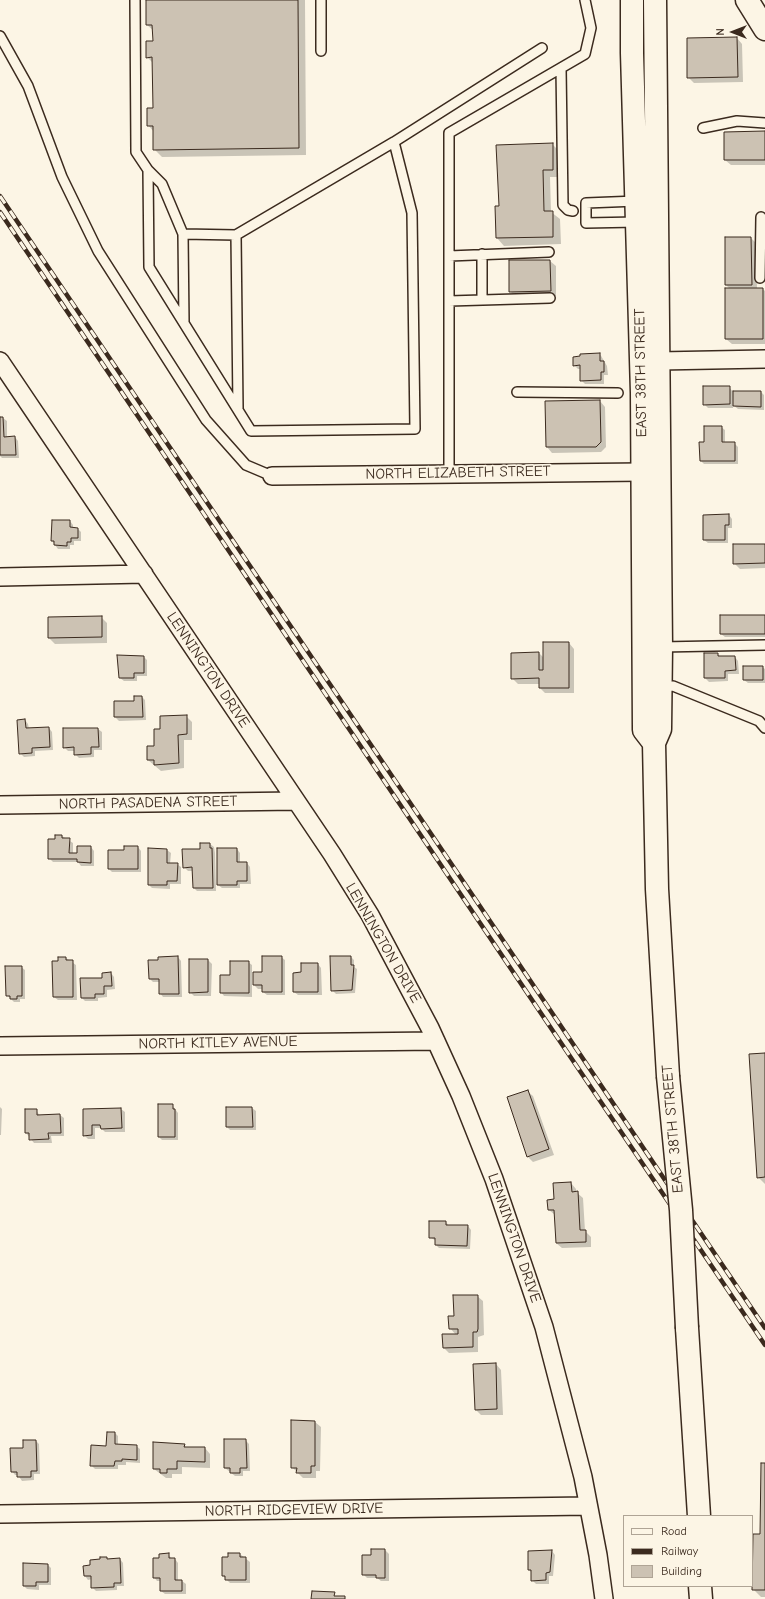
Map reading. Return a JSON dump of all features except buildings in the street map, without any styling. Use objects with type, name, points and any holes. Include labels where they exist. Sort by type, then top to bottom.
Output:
[{"type":"main road","name":"EAST 38TH STREET","points":[[632,0],[632,53],[643,472],[644,730],[654,743]]},
{"type":"main road","name":"EAST 38TH STREET","points":[[655,0],[661,648],[660,729],[654,743],[657,896],[668,1076],[680,1210],[699,1515]]},
{"type":"main road","points":[[753,2],[765,29]]},
{"type":"main road","points":[[700,1587],[701,1599]]},
{"type":"street","points":[[659,361],[765,359]]},
{"type":"street","name":"LENNINGTON DRIVE","points":[[0,361],[332,854],[370,915],[436,1040],[491,1172],[526,1270],[544,1327],[568,1414],[588,1506],[604,1599]]},
{"type":"street","name":"NORTH ELIZABETH STREET","points":[[272,476],[643,472]]},
{"type":"street","points":[[0,577],[144,574]]},
{"type":"street","name":"NORTH PASADENA STREET","points":[[0,805],[296,801]]},
{"type":"street","name":"NORTH KITLEY AVENUE","points":[[0,1046],[436,1040]]},
{"type":"street","name":"NORTH RIDGEVIEW DRIVE","points":[[0,1514],[588,1506]]},
{"type":"lane","points":[[135,0],[136,152],[148,170],[162,184],[183,234],[184,323]]},
{"type":"lane","points":[[321,0],[321,51]]},
{"type":"lane","points":[[449,474],[449,134],[585,54],[591,28],[585,0]]},
{"type":"lane","points":[[0,36],[28,86],[62,177],[98,251],[206,420],[246,465],[272,476]]},
{"type":"lane","points":[[183,234],[236,235],[394,142],[542,48]]},
{"type":"lane","points":[[561,68],[563,204],[568,210],[573,211],[586,223]]},
{"type":"lane","points":[[703,128],[737,122],[765,123]]},
{"type":"lane","points":[[148,170],[149,267],[251,432],[416,429],[412,213],[394,142]]},
{"type":"lane","points":[[573,211],[586,203],[637,212]]},
{"type":"lane","points":[[586,203],[586,223]]},
{"type":"lane","points":[[586,223],[637,212]]},
{"type":"lane","points":[[760,218],[760,278]]},
{"type":"lane","points":[[236,235],[238,410]]},
{"type":"lane","points":[[449,256],[549,252]]},
{"type":"lane","points":[[482,254],[482,300]]},
{"type":"lane","points":[[449,300],[550,298]]},
{"type":"lane","points":[[517,392],[618,393]]},
{"type":"lane","points":[[661,648],[765,645]]},
{"type":"lane","points":[[661,686],[673,686],[759,721],[765,728]]},
{"type":"railway","points":[[0,196],[765,1328]]},
{"type":"railway","points":[[0,212],[765,1345]]}]
